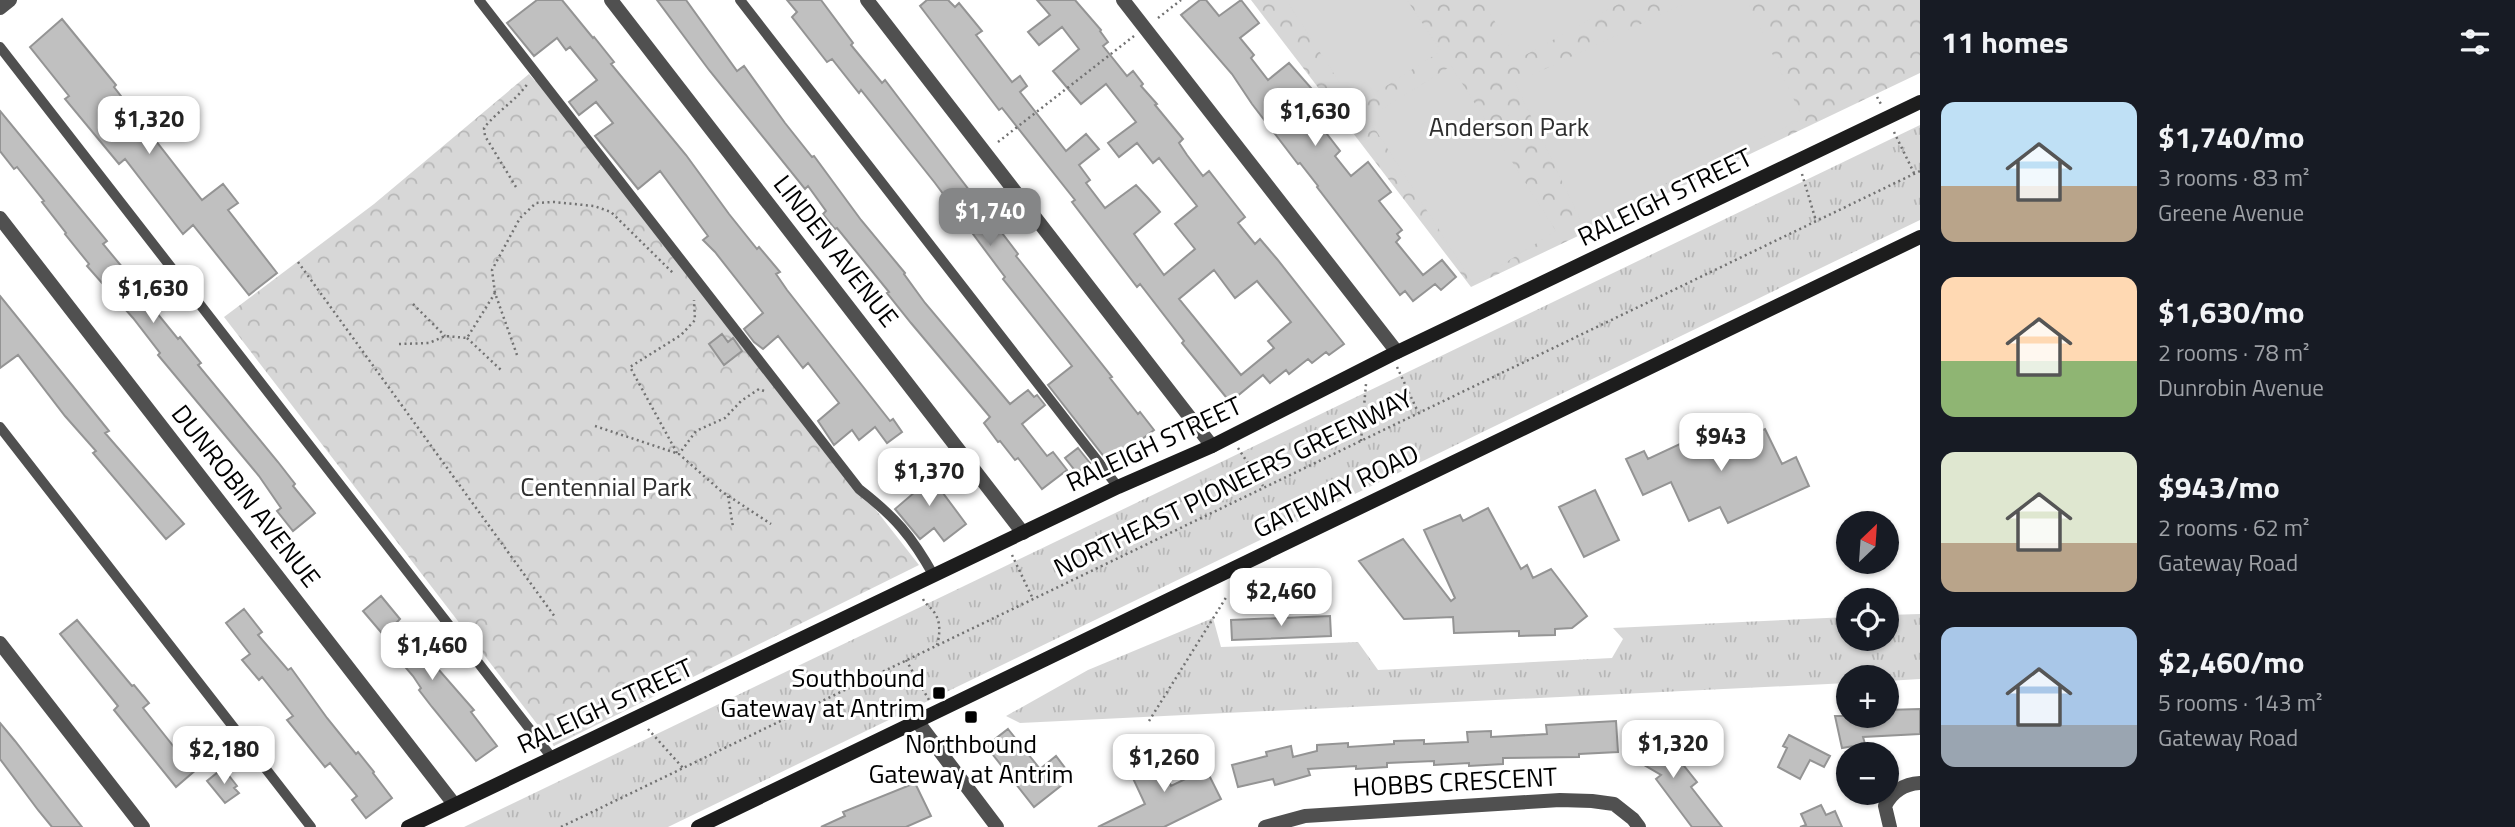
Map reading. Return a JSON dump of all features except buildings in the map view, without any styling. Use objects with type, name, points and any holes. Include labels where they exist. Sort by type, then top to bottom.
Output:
[{"type":"street","points":[[0,8],[10,0]]},
{"type":"street","name":"LINDEN AVENUE","points":[[611,0],[1023,533]]},
{"type":"street","points":[[867,0],[1212,446]]},
{"type":"street","points":[[1123,0],[1394,354]]},
{"type":"street","name":"RALEIGH STREET","points":[[408,827],[1118,487],[1212,446],[1394,354],[1920,102]]},
{"type":"street","name":"DUNROBIN AVENUE","points":[[0,218],[454,804]]},
{"type":"street","name":"GATEWAY ROAD","points":[[698,827],[1920,237]]},
{"type":"street","points":[[0,643],[143,827]]},
{"type":"street","points":[[917,721],[997,827]]},
{"type":"street","points":[[1889,827],[1885,806],[1892,792],[1912,783],[1920,783]]},
{"type":"street","name":"HOBBS CRESCENT","points":[[1275,826],[1305,816],[1592,800],[1614,804],[1639,827]]},
{"type":"lane","points":[[479,0],[859,489],[892,515],[918,547],[934,576]]},
{"type":"lane","points":[[740,0],[1118,487]]},
{"type":"lane","points":[[0,47],[553,759]]},
{"type":"lane","points":[[0,427],[311,827]]},
{"type":"path","points":[[1152,22],[1181,0]]},
{"type":"path","points":[[998,142],[1137,34]]},
{"type":"path","points":[[516,187],[485,136],[484,128],[521,94],[534,71]]},
{"type":"path","points":[[1887,118],[1914,173]]},
{"type":"path","points":[[1797,161],[1816,221]]},
{"type":"path","name":"NORTHEAST PIONEERS GREENWAY","points":[[562,827],[1920,171]]},
{"type":"path","points":[[517,355],[495,293],[492,270],[520,218],[536,204],[554,202],[594,206],[611,212],[680,281]]},
{"type":"path","points":[[298,262],[555,617]]},
{"type":"path","points":[[467,338],[495,293]]},
{"type":"path","points":[[694,298],[695,320],[681,335],[630,367],[678,453],[729,496],[771,524]]},
{"type":"path","points":[[412,304],[445,336]]},
{"type":"path","points":[[399,344],[429,343],[445,336],[467,338],[501,370]]},
{"type":"path","points":[[1394,354],[1419,413]]},
{"type":"path","points":[[1361,440],[1368,367]]},
{"type":"path","points":[[678,453],[696,431],[726,418],[741,401],[759,388],[771,393]]},
{"type":"path","points":[[595,426],[678,453]]},
{"type":"path","points":[[1230,437],[1264,488]]},
{"type":"path","points":[[729,496],[733,527]]},
{"type":"path","points":[[1010,550],[1033,599]]},
{"type":"path","points":[[916,584],[927,606],[935,612],[940,635],[937,645]]},
{"type":"path","points":[[1149,721],[1227,596]]},
{"type":"path","points":[[906,660],[936,712]]},
{"type":"path","points":[[638,718],[683,768]]},
{"type":"green space","name":"Anderson Park","points":[[1251,0],[1920,0],[1920,73],[1471,287]]},
{"type":"green space","points":[[1286,0],[1407,0],[1441,51],[1355,106]]},
{"type":"green space","points":[[1483,0],[1626,0],[1516,60]]},
{"type":"green space","points":[[1692,0],[1747,0],[1803,119],[1582,223],[1515,83]]},
{"type":"green space","points":[[1451,66],[1556,231],[1473,283],[1368,118]]},
{"type":"green space","name":"Centennial Park","points":[[529,74],[535,81],[539,79],[919,565],[554,746],[224,317],[374,204]]},
{"type":"green space","points":[[1920,125],[1920,220],[668,827],[464,827]]},
{"type":"green space","points":[[1920,614],[1920,679],[1899,680],[1899,665],[1836,665],[1836,684],[1020,723],[1006,716],[1088,670],[1213,618],[1221,647],[1358,642],[1378,670],[1612,658],[1623,639],[1613,628],[1836,618],[1836,651],[1899,651],[1899,615]]},
{"type":"place","name":"Southbound Gateway at Antrim","points":[[939,693]]},
{"type":"place","name":"Northbound Gateway at Antrim","points":[[971,717]]}]
